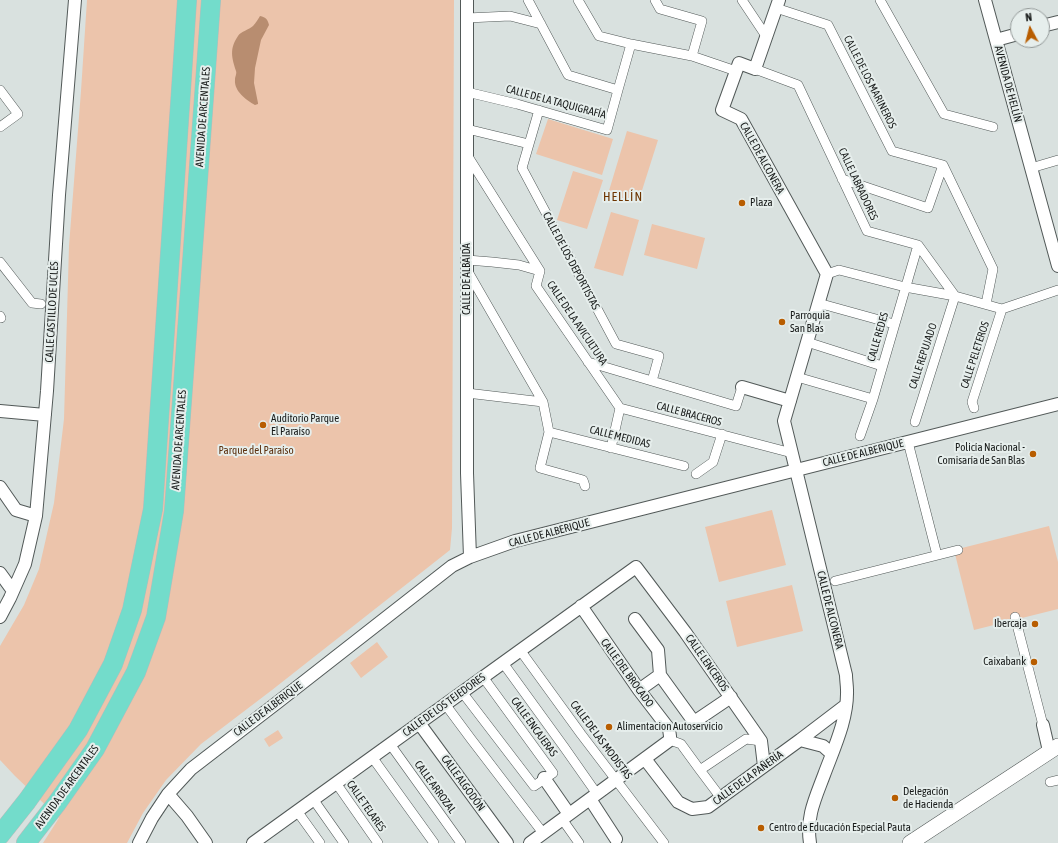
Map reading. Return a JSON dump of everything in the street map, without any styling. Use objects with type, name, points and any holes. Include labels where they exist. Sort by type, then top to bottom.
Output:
[{"type":"main road","name":"AVENIDA DE ARCENTALES","points":[[0,835],[27,801],[78,730],[113,664],[132,610],[153,509],[186,0]]},
{"type":"main road","name":"AVENIDA DE ARCENTALES","points":[[26,843],[57,803],[95,749],[136,672],[156,617],[174,511],[212,0]]},
{"type":"street","name":"CALLE CASTILLO DE UCLÉS","points":[[2,610],[13,591],[25,564],[36,516],[45,414],[75,0]]},
{"type":"street","name":"CALLE DE ALBAIDA","points":[[467,0],[467,473],[470,557]]},
{"type":"street","points":[[528,0],[568,75],[618,90],[631,44]]},
{"type":"street","points":[[578,0],[600,36],[631,44],[692,56],[736,71],[739,63],[754,69],[778,4]]},
{"type":"street","points":[[655,0],[660,9],[702,20],[692,56]]},
{"type":"street","points":[[742,0],[766,36]]},
{"type":"street","points":[[880,0],[944,114],[994,127]]},
{"type":"street","name":"AVENIDA DE HELLÍN","points":[[985,0],[1057,258]]},
{"type":"street","name":"CALLE DE LOS MARINEROS","points":[[778,4],[828,24],[892,151],[943,165]]},
{"type":"street","points":[[467,18],[510,16],[541,24]]},
{"type":"street","points":[[996,40],[1010,36]]},
{"type":"street","name":"CALLE LABRADORES","points":[[754,69],[798,85],[867,231],[918,244]]},
{"type":"street","name":"CALLE DE ALCONERA","points":[[736,71],[722,110],[741,119],[826,274],[784,421],[846,674],[847,690],[842,724],[812,805],[808,823],[810,843]]},
{"type":"street","points":[[0,90],[18,114],[0,127]]},
{"type":"street","name":"CALLE DE LA TAQUIGRAFÍA","points":[[467,92],[539,110],[607,130],[618,90]]},
{"type":"street","name":"CALLE DE LOS DEPORTISTAS","points":[[539,110],[522,168],[616,344],[659,356],[652,381]]},
{"type":"street","points":[[467,129],[529,144]]},
{"type":"street","points":[[467,155],[540,271]]},
{"type":"street","points":[[1031,168],[1058,160]]},
{"type":"street","points":[[842,179],[928,208],[943,165]]},
{"type":"street","points":[[943,165],[993,269],[986,304]]},
{"type":"street","points":[[918,244],[954,296]]},
{"type":"street","name":"CALLE REDES","points":[[860,436],[873,399],[918,244]]},
{"type":"street","points":[[0,262],[32,303],[41,304]]},
{"type":"street","name":"CALLE DE LA AVICULTURA","points":[[467,265],[492,262],[520,265],[540,271],[536,286],[620,408]]},
{"type":"street","points":[[467,265],[543,402],[549,432],[540,468],[583,480],[585,486]]},
{"type":"street","points":[[826,274],[839,270],[905,287],[954,296],[1002,309],[1058,290]]},
{"type":"street","name":"CALLE REPUJADO","points":[[915,422],[954,296]]},
{"type":"street","points":[[818,302],[894,324]]},
{"type":"street","name":"CALLE PELETEROS","points":[[974,408],[972,402],[1002,309]]},
{"type":"street","points":[[807,342],[882,366]]},
{"type":"street","points":[[588,362],[736,406],[742,387],[790,401]]},
{"type":"street","points":[[797,377],[873,399]]},
{"type":"street","points":[[467,393],[543,402]]},
{"type":"street","name":"CALLE DE ALBERIQUE","points":[[139,843],[152,818],[168,794],[191,769],[452,566],[470,557],[515,541],[1058,404]]},
{"type":"street","points":[[611,448],[620,408]]},
{"type":"street","name":"CALLE BRACEROS","points":[[620,408],[792,453]]},
{"type":"street","points":[[0,411],[45,414]]},
{"type":"street","name":"CALLE MEDIDAS","points":[[549,432],[684,466]]},
{"type":"street","points":[[696,474],[713,462],[722,434]]},
{"type":"street","points":[[908,442],[937,555]]},
{"type":"street","points":[[0,487],[16,510],[36,516]]},
{"type":"street","points":[[835,581],[958,550]]},
{"type":"street","name":"CALLE DE LOS TEJEDORES","points":[[252,843],[636,567]]},
{"type":"street","name":"CALLE LENCEROS","points":[[636,567],[685,632],[761,741],[764,766]]},
{"type":"street","points":[[0,573],[13,591]]},
{"type":"street","name":"CALLE DEL BROCADO","points":[[581,606],[639,690],[669,729],[670,740]]},
{"type":"street","points":[[910,843],[1053,748],[1043,725],[1015,617]]},
{"type":"street","points":[[635,619],[658,650],[660,675],[694,722],[731,697]]},
{"type":"street","name":"CALLE DE LAS MODISTAS","points":[[520,650],[664,843]]},
{"type":"street","points":[[502,663],[556,735],[593,796],[616,839]]},
{"type":"street","points":[[639,690],[660,675]]},
{"type":"street","name":"CALLE ENCAJERAS","points":[[483,677],[553,773],[544,778]]},
{"type":"street","points":[[462,692],[534,786],[544,778],[579,843]]},
{"type":"street","points":[[445,704],[543,833]]},
{"type":"street","name":"CALLE DE LA PAÑERÍA","points":[[645,759],[678,802],[692,809],[708,807],[846,705]]},
{"type":"street","name":"CALLE ALGODÓN","points":[[419,723],[506,843]]},
{"type":"street","points":[[700,770],[746,739],[761,741]]},
{"type":"street","points":[[531,843],[670,740],[681,744],[721,798]]},
{"type":"street","points":[[800,740],[823,746],[832,754]]},
{"type":"street","name":"CALLE ARROZAL","points":[[390,744],[461,843]]},
{"type":"street","points":[[372,757],[434,843]]},
{"type":"street","name":"CALLE TELARES","points":[[336,783],[378,843]]},
{"type":"street","points":[[168,794],[206,843]]},
{"type":"street","points":[[313,799],[344,843]]},
{"type":"street","points":[[297,811],[320,843]]},
{"type":"green space","name":"Parque del Paraíso","points":[[87,0],[454,0],[452,528],[450,550],[201,744],[166,780],[143,813],[127,843],[43,843],[59,818],[0,760],[0,646],[24,605],[39,569],[54,503],[64,419],[69,246]]},
{"type":"green space","points":[[548,119],[613,139],[602,175],[536,154]]},
{"type":"green space","points":[[627,131],[658,140],[638,203],[608,194]]},
{"type":"green space","points":[[573,171],[603,180],[587,229],[557,220]]},
{"type":"green space","points":[[611,212],[639,220],[623,276],[594,268]]},
{"type":"green space","points":[[652,224],[705,238],[697,269],[644,255]]},
{"type":"green space","points":[[772,510],[786,565],[719,582],[705,527]]},
{"type":"green space","points":[[1049,526],[1058,562],[1058,609],[974,630],[954,550]]},
{"type":"green space","points":[[792,585],[803,631],[737,647],[726,601]]},
{"type":"green space","points":[[377,642],[388,657],[361,678],[350,663]]},
{"type":"green space","points":[[278,730],[283,738],[269,747],[264,739]]},
{"type":"shaded area","points":[[260,16],[266,19],[269,25],[261,40],[255,68],[254,83],[258,104],[255,105],[244,98],[236,88],[236,72],[232,49],[239,34],[253,26]]},
{"type":"place","name":"Plaza","points":[[742,203]]},
{"type":"place","name":"Parroquia San Blas","points":[[782,322]]},
{"type":"place","name":"Auditorio Parque El Paraíso","points":[[263,425]]},
{"type":"place","name":"Policía Nacional - Comisaría de San Blas","points":[[1033,454]]},
{"type":"place","name":"Ibercaja","points":[[1035,624]]},
{"type":"place","name":"Caixabank","points":[[1034,662]]},
{"type":"place","name":"Alimentacion Autoservicio","points":[[609,727]]},
{"type":"place","name":"Delegación de Hacienda","points":[[895,798]]},
{"type":"place","name":"Centro de Educación Especial Pauta","points":[[761,828]]},
{"type":"district","name":"HELLÍN","points":[[623,197]]}]
